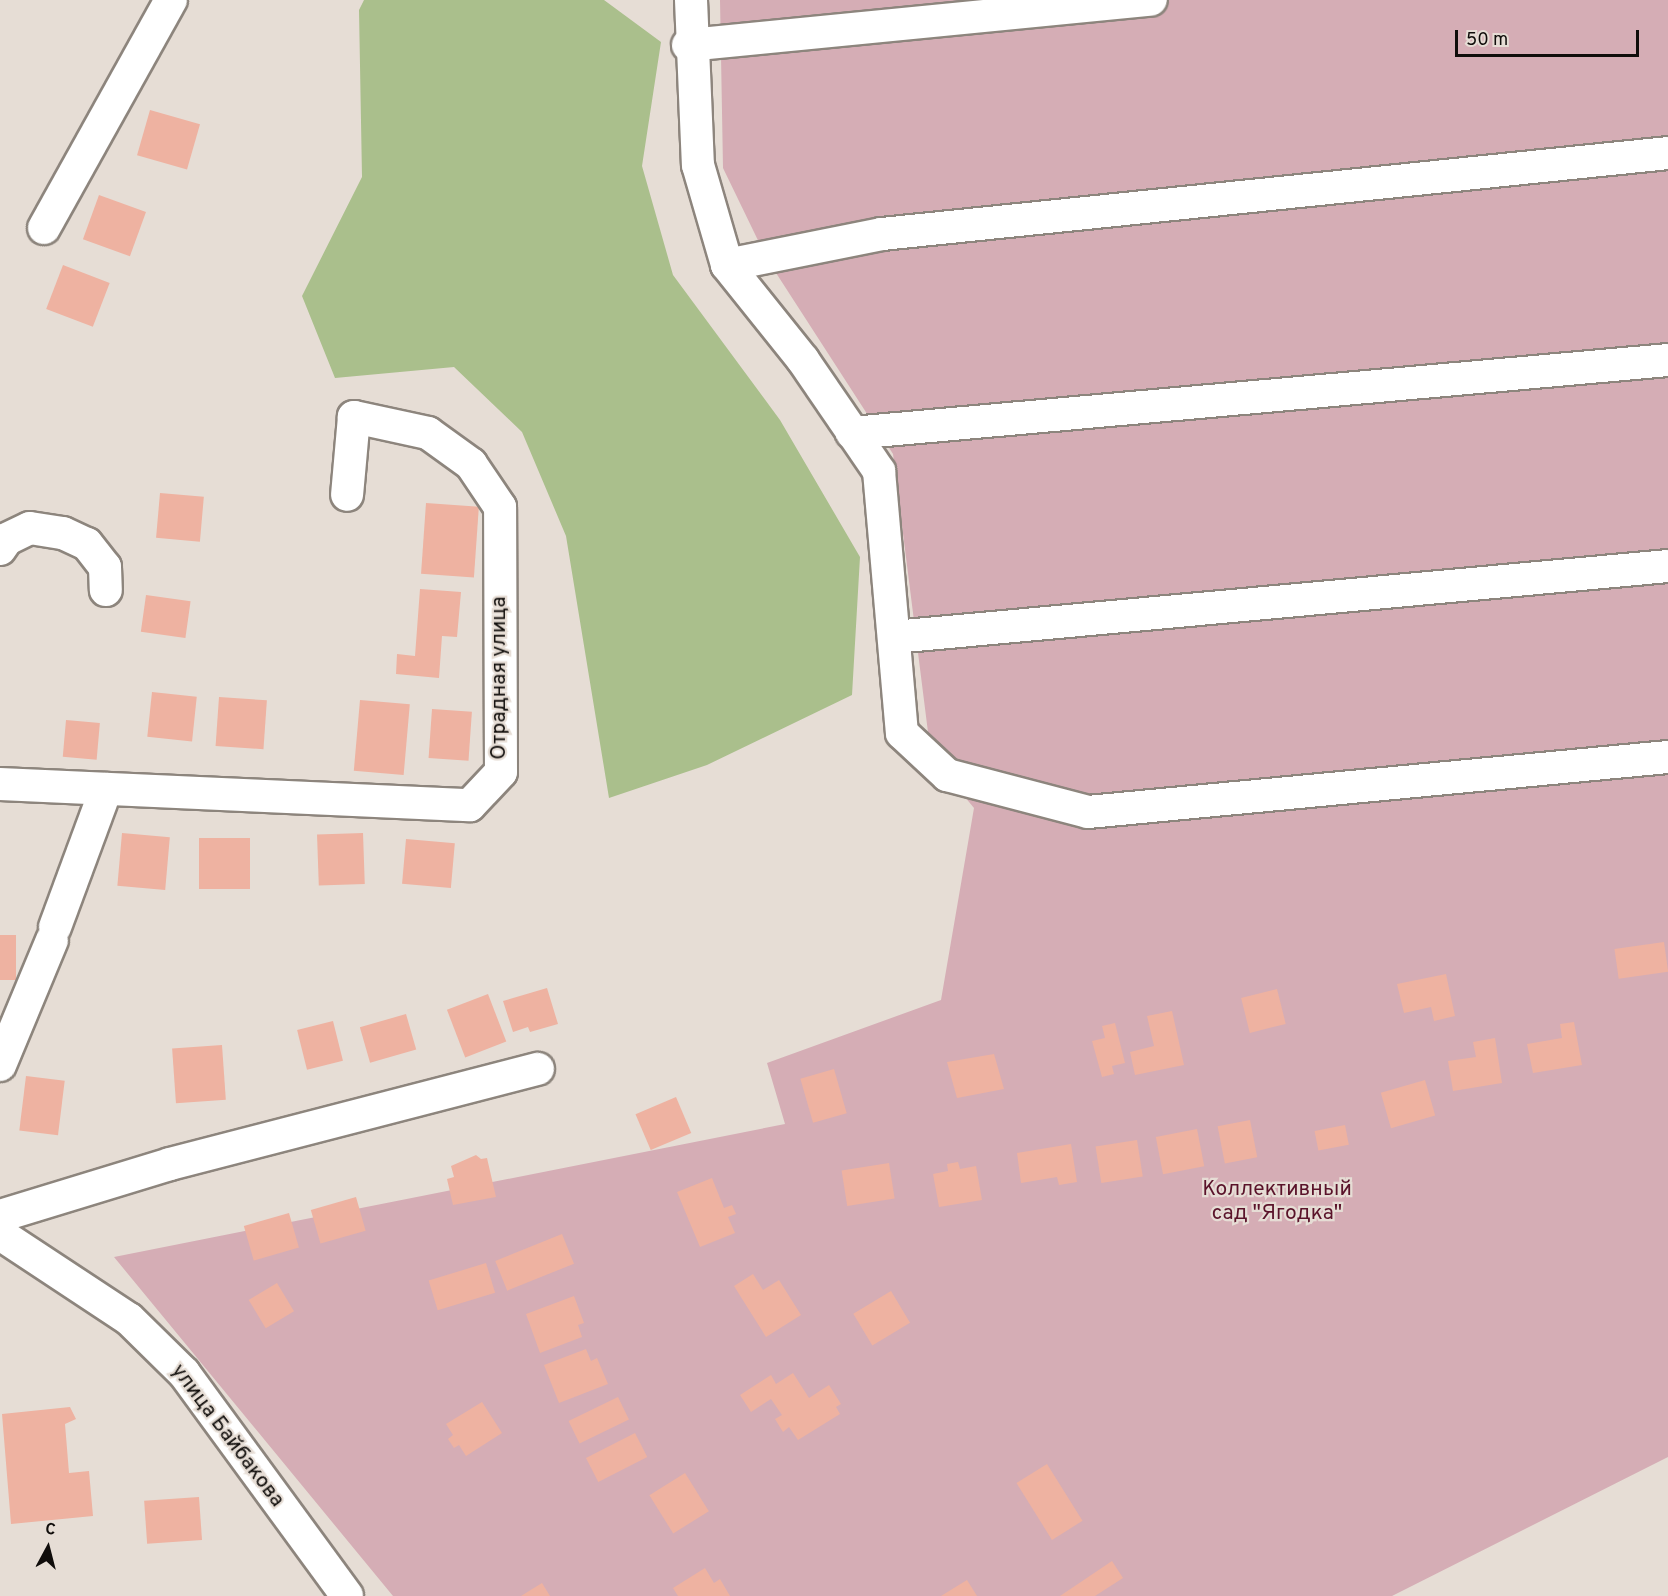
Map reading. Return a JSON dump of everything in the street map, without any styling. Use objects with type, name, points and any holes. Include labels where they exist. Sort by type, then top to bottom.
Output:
[{"type":"street","points":[[44,228],[171,0]]},
{"type":"street","points":[[691,0],[690,44],[698,165],[727,265],[803,360],[879,471],[902,733],[947,775],[1088,812],[1668,757]]},
{"type":"street","points":[[690,44],[1151,0]]},
{"type":"street","points":[[727,265],[882,234],[1668,153]]},
{"type":"street","points":[[852,433],[1668,360]]},
{"type":"street","name":"Отрадная улица","points":[[0,784],[470,805],[501,772],[500,507],[471,464],[428,433],[354,417],[347,495]]},
{"type":"street","points":[[0,549],[7,539],[30,528],[63,533],[87,544],[105,567],[106,590]]},
{"type":"street","points":[[894,637],[1668,566]]},
{"type":"street","points":[[0,1065],[53,933],[106,789]]},
{"type":"street","points":[[0,1216],[170,1164],[538,1069]]},
{"type":"street","name":"улица Байбакова","points":[[0,1234],[129,1319],[184,1373],[347,1596]]},
{"type":"green space","name":"Коллективный сад \"Ягодка\"","points":[[720,0],[1668,0],[1668,1457],[1392,1596],[393,1596],[114,1257],[785,1124],[767,1063],[941,1000],[974,808],[931,756],[893,454],[767,259],[723,168]]},
{"type":"shaded area","points":[[364,0],[604,0],[661,42],[642,166],[673,275],[780,420],[860,557],[852,695],[707,765],[609,798],[566,536],[522,432],[454,367],[335,378],[302,296],[362,177],[359,10]]},
{"type":"building","points":[[150,110],[200,124],[187,170],[137,155]]},
{"type":"building","points":[[99,195],[146,212],[130,256],[83,239]]},
{"type":"building","points":[[63,265],[110,283],[93,327],[46,309]]},
{"type":"building","points":[[160,493],[204,497],[200,542],[156,538]]},
{"type":"building","points":[[426,503],[479,507],[474,578],[421,574]]},
{"type":"building","points":[[420,589],[461,592],[457,637],[442,636],[439,678],[396,674],[397,654],[415,656]]},
{"type":"building","points":[[146,595],[191,601],[185,638],[141,632]]},
{"type":"building","points":[[152,692],[197,697],[192,741],[147,737]]},
{"type":"building","points":[[219,697],[267,700],[263,749],[216,746]]},
{"type":"building","points":[[360,700],[410,704],[404,775],[354,771]]},
{"type":"building","points":[[432,709],[472,712],[468,761],[429,758]]},
{"type":"building","points":[[66,720],[100,723],[97,760],[63,757]]},
{"type":"building","points":[[122,833],[170,837],[165,890],[117,886]]},
{"type":"building","points":[[363,833],[365,884],[319,886],[317,835]]},
{"type":"building","points":[[199,838],[250,838],[250,889],[199,889]]},
{"type":"building","points":[[406,839],[455,843],[451,888],[402,884]]},
{"type":"building","points":[[0,935],[16,935],[16,980],[0,980]]},
{"type":"building","points":[[1664,942],[1668,972],[1619,979],[1614,949]]},
{"type":"building","points":[[1446,974],[1455,1016],[1434,1021],[1431,1007],[1404,1013],[1397,984]]},
{"type":"building","points":[[547,988],[558,1024],[530,1032],[528,1027],[513,1032],[503,1001]]},
{"type":"building","points":[[1277,989],[1286,1024],[1250,1033],[1241,998]]},
{"type":"building","points":[[488,994],[506,1042],[465,1057],[447,1010]]},
{"type":"building","points":[[1172,1011],[1184,1065],[1135,1075],[1130,1052],[1154,1046],[1147,1016]]},
{"type":"building","points":[[406,1014],[416,1050],[370,1063],[360,1027]]},
{"type":"building","points":[[333,1021],[343,1061],[307,1070],[297,1030]]},
{"type":"building","points":[[1574,1022],[1582,1065],[1533,1073],[1527,1044],[1562,1038],[1560,1024]]},
{"type":"building","points":[[1115,1023],[1125,1063],[1112,1066],[1114,1074],[1102,1077],[1092,1041],[1105,1038],[1102,1026]]},
{"type":"building","points":[[1495,1038],[1502,1083],[1453,1091],[1448,1061],[1476,1057],[1473,1042]]},
{"type":"building","points":[[222,1045],[226,1100],[176,1103],[172,1048]]},
{"type":"building","points":[[994,1054],[1004,1089],[957,1098],[947,1062]]},
{"type":"building","points":[[834,1069],[847,1113],[813,1123],[800,1079]]},
{"type":"building","points":[[26,1076],[65,1081],[58,1135],[19,1131]]},
{"type":"building","points":[[1425,1080],[1435,1116],[1391,1128],[1381,1093]]},
{"type":"building","points":[[676,1097],[691,1133],[651,1150],[635,1114]]},
{"type":"building","points":[[1250,1120],[1257,1157],[1225,1164],[1218,1126]]},
{"type":"building","points":[[1345,1125],[1349,1145],[1318,1151],[1315,1131]]},
{"type":"building","points":[[1197,1129],[1204,1166],[1163,1174],[1156,1137]]},
{"type":"building","points":[[1137,1140],[1143,1177],[1101,1183],[1096,1147]]},
{"type":"building","points":[[1071,1144],[1077,1182],[1059,1185],[1057,1177],[1021,1183],[1017,1153]]},
{"type":"building","points":[[476,1155],[481,1159],[487,1158],[496,1197],[453,1205],[447,1179],[454,1177],[451,1166]]},
{"type":"building","points":[[958,1162],[960,1169],[976,1166],[982,1200],[939,1207],[933,1174],[948,1171],[947,1164]]},
{"type":"building","points":[[889,1163],[895,1199],[847,1206],[842,1171]]},
{"type":"building","points":[[712,1178],[724,1208],[732,1205],[736,1214],[728,1217],[735,1233],[700,1247],[677,1192]]},
{"type":"building","points":[[356,1197],[366,1231],[320,1244],[311,1210]]},
{"type":"building","points":[[289,1213],[299,1248],[254,1261],[244,1226]]},
{"type":"building","points":[[562,1234],[574,1264],[507,1291],[495,1261]]},
{"type":"building","points":[[486,1263],[495,1293],[438,1310],[429,1281]]},
{"type":"building","points":[[753,1274],[763,1290],[779,1280],[801,1315],[766,1337],[734,1286]]},
{"type":"building","points":[[277,1283],[294,1311],[266,1328],[249,1300]]},
{"type":"building","points":[[891,1291],[910,1323],[872,1345],[853,1314]]},
{"type":"building","points":[[574,1296],[584,1323],[578,1325],[582,1337],[540,1353],[526,1314]]},
{"type":"building","points":[[586,1349],[591,1361],[597,1358],[608,1384],[559,1403],[544,1365]]},
{"type":"building","points":[[793,1373],[809,1398],[829,1385],[841,1404],[836,1407],[840,1414],[798,1440],[789,1427],[783,1432],[775,1419],[782,1415],[771,1399],[751,1412],[740,1395],[771,1375],[776,1384]]},
{"type":"building","points":[[618,1397],[629,1419],[580,1444],[569,1421]]},
{"type":"building","points":[[482,1402],[502,1433],[466,1456],[459,1445],[454,1448],[448,1439],[453,1435],[446,1424]]},
{"type":"building","points":[[70,1407],[76,1419],[65,1424],[69,1473],[89,1471],[93,1516],[11,1524],[2,1414]]},
{"type":"building","points":[[635,1433],[647,1457],[598,1482],[586,1458]]},
{"type":"building","points":[[1047,1464],[1083,1521],[1052,1540],[1016,1483]]},
{"type":"building","points":[[685,1473],[709,1511],[673,1533],[649,1495]]},
{"type":"building","points":[[199,1497],[202,1540],[147,1544],[144,1501]]},
{"type":"building","points":[[1112,1561],[1123,1578],[1095,1596],[1060,1596]]},
{"type":"building","points":[[705,1568],[714,1583],[720,1579],[730,1596],[678,1596],[673,1588]]},
{"type":"building","points":[[967,1580],[977,1596],[941,1596]]},
{"type":"building","points":[[542,1583],[550,1596],[521,1596]]}]
